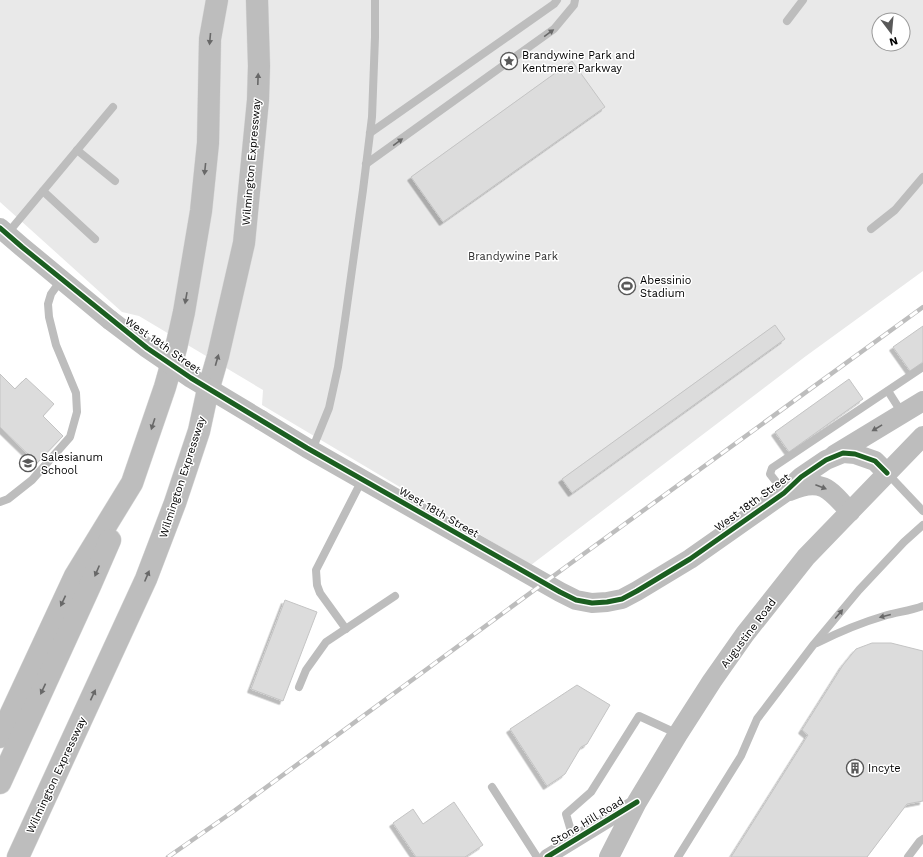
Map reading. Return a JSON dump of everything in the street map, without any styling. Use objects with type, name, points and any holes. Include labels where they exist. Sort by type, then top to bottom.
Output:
[{"type":"highway","points":[[0,783],[90,586],[132,483],[165,387],[176,348],[184,312],[201,211],[208,142],[210,39],[217,0]]},
{"type":"highway","name":"Wilmington Expressway","points":[[18,857],[146,579],[170,516],[199,431],[244,243],[258,100],[259,66],[257,0]]},
{"type":"highway","points":[[0,737],[75,576],[132,483]]},
{"type":"street","name":"West 18th Street","points":[[3,231],[110,320],[146,348],[191,378],[362,479],[576,600],[592,603],[607,602],[622,599],[637,592],[690,559],[784,493],[801,477],[826,460],[843,453],[855,454],[875,461],[887,472]]},
{"type":"street","points":[[826,460],[923,401]]},
{"type":"street","name":"Augustine Road","points":[[609,857],[637,802],[678,734],[712,681],[745,634],[806,557],[923,436]]},
{"type":"street","name":"West 18th Street","points":[[784,493],[803,485],[813,484],[823,486],[833,493],[850,512]]},
{"type":"street","name":"Stone Hill Road","points":[[547,857],[637,802]]},
{"type":"lane","points":[[312,450],[329,408],[338,367],[370,133],[376,37],[375,0]]},
{"type":"lane","points":[[370,133],[554,4],[557,0]]},
{"type":"lane","points":[[366,164],[554,29],[574,5],[575,0]]},
{"type":"lane","points":[[787,22],[803,0]]},
{"type":"lane","points":[[3,231],[43,191],[113,107]]},
{"type":"lane","points":[[77,150],[115,181]]},
{"type":"lane","points":[[871,229],[895,210],[923,177]]},
{"type":"lane","points":[[43,191],[95,239]]},
{"type":"lane","points":[[0,502],[8,499],[32,480],[70,438],[77,412],[76,393],[56,344],[49,318],[48,304],[51,294],[62,280]]},
{"type":"lane","points":[[784,493],[770,474],[772,468],[923,367]]},
{"type":"lane","points":[[888,391],[902,413]]},
{"type":"lane","points":[[887,472],[923,511]]},
{"type":"lane","points":[[346,629],[320,593],[317,585],[316,570],[362,479]]},
{"type":"lane","points":[[678,857],[741,756],[757,719],[814,644],[860,590],[904,542],[923,525]]},
{"type":"lane","points":[[299,687],[306,670],[326,642],[395,596]]},
{"type":"lane","points":[[814,644],[851,626],[885,615],[913,610],[923,606]]},
{"type":"lane","points":[[574,841],[566,814],[591,792],[639,716],[678,734]]},
{"type":"lane","points":[[492,787],[537,857]]},
{"type":"lane","points":[[908,857],[923,839]]},
{"type":"green space","name":"Brandywine Park","points":[[0,0],[923,0],[923,271],[806,356],[531,565],[262,405],[263,390],[139,316],[122,312],[0,202]]},
{"type":"building","points":[[572,61],[605,107],[443,222],[411,177]]},
{"type":"building","points":[[775,325],[785,339],[572,493],[562,479]]},
{"type":"building","points":[[923,326],[923,362],[910,371],[893,347]]},
{"type":"building","name":"Salesianum School","points":[[0,374],[15,389],[26,378],[54,404],[43,416],[63,436],[37,463],[0,427]]},
{"type":"building","points":[[849,379],[863,399],[789,452],[775,432]]},
{"type":"building","points":[[285,600],[317,612],[283,701],[251,689]]},
{"type":"building","name":"Incyte","points":[[872,643],[891,643],[923,651],[923,801],[907,804],[867,857],[731,857],[808,735],[802,730],[843,665],[856,649]]},
{"type":"building","points":[[577,685],[610,705],[587,744],[581,747],[565,774],[547,786],[510,729]]},
{"type":"building","points":[[454,802],[483,845],[465,857],[416,857],[393,823],[413,809],[423,824]]},
{"type":"railway","points":[[168,857],[234,811],[923,307]]},
{"type":"cycle path","points":[[0,228],[147,348],[191,378],[307,448],[576,600],[592,603],[607,602],[622,599],[637,591],[690,559],[784,493],[801,477],[826,460],[843,453],[855,454],[875,461],[887,473]]},
{"type":"cycle path","points":[[547,857],[637,802]]},
{"type":"place","name":"Brandywine Park and Kentmere Parkway","points":[[509,61]]},
{"type":"place","name":"Abessinio Stadium","points":[[627,286]]},
{"type":"place","name":"Salesianum School","points":[[28,463]]},
{"type":"place","name":"Incyte","points":[[855,768]]}]
